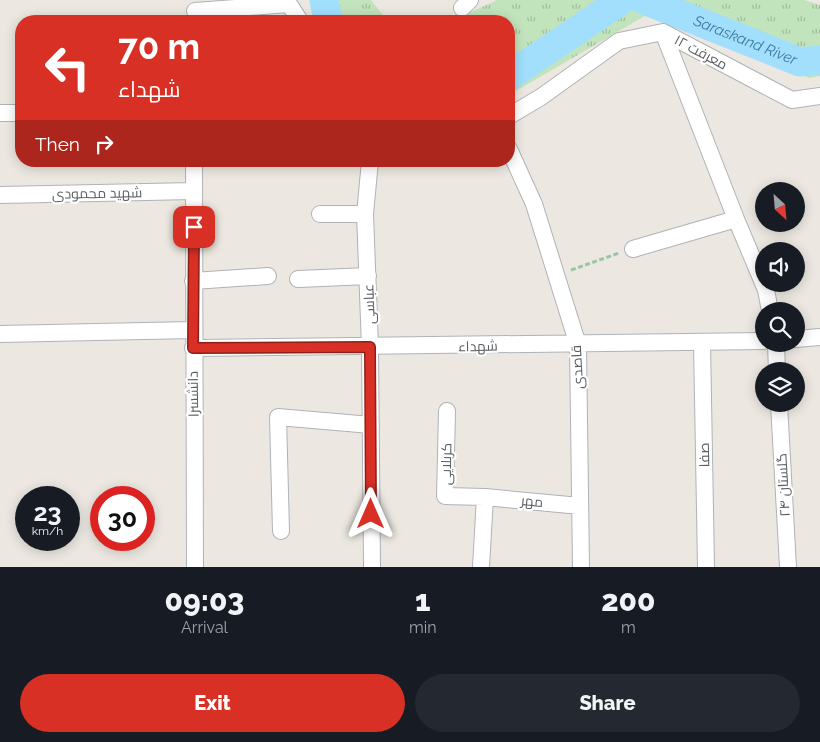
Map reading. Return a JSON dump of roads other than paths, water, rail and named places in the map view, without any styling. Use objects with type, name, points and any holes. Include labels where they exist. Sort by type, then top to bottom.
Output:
[{"type":"street","points":[[195,11],[289,4],[296,15]]},
{"type":"street","points":[[663,32],[736,219],[766,290],[768,302]]},
{"type":"street","name":"معرفت ۱۲","points":[[515,112],[541,97],[619,41],[663,32],[792,100],[820,96]]},
{"type":"street","points":[[0,113],[15,113]]},
{"type":"street","name":"قاصدی","points":[[515,162],[534,204],[578,345],[581,567]]},
{"type":"street","name":"دانشسرا","points":[[194,167],[195,567]]},
{"type":"street","name":"عباسی","points":[[369,167],[365,214],[370,347],[372,567]]},
{"type":"street","name":"شهید محمودی","points":[[0,195],[194,191]]},
{"type":"street","points":[[320,214],[365,214]]},
{"type":"street","points":[[633,249],[736,219]]},
{"type":"street","points":[[193,281],[268,276]]},
{"type":"street","points":[[298,280],[368,276]]},
{"type":"street","points":[[0,334],[193,330]]},
{"type":"street","points":[[805,338],[820,337]]},
{"type":"street","name":"شهداء","points":[[193,348],[578,345],[755,341]]},
{"type":"street","name":"صفا","points":[[702,342],[706,567]]},
{"type":"street","name":"کربلایی","points":[[447,411],[445,496],[485,497]]},
{"type":"street","name":"گلستان ۲۴","points":[[779,412],[788,567]]},
{"type":"street","points":[[281,531],[278,417],[371,425]]},
{"type":"street","points":[[481,567],[485,497]]},
{"type":"street","name":"مهر","points":[[485,497],[580,506]]},
{"type":"waterway","name":"Saraskand River","points":[[324,0],[327,15]]},
{"type":"waterway","name":"Saraskand River","points":[[515,72],[622,0]]},
{"type":"waterway","name":"Saraskand River","points":[[644,0],[800,62],[820,60]]}]
